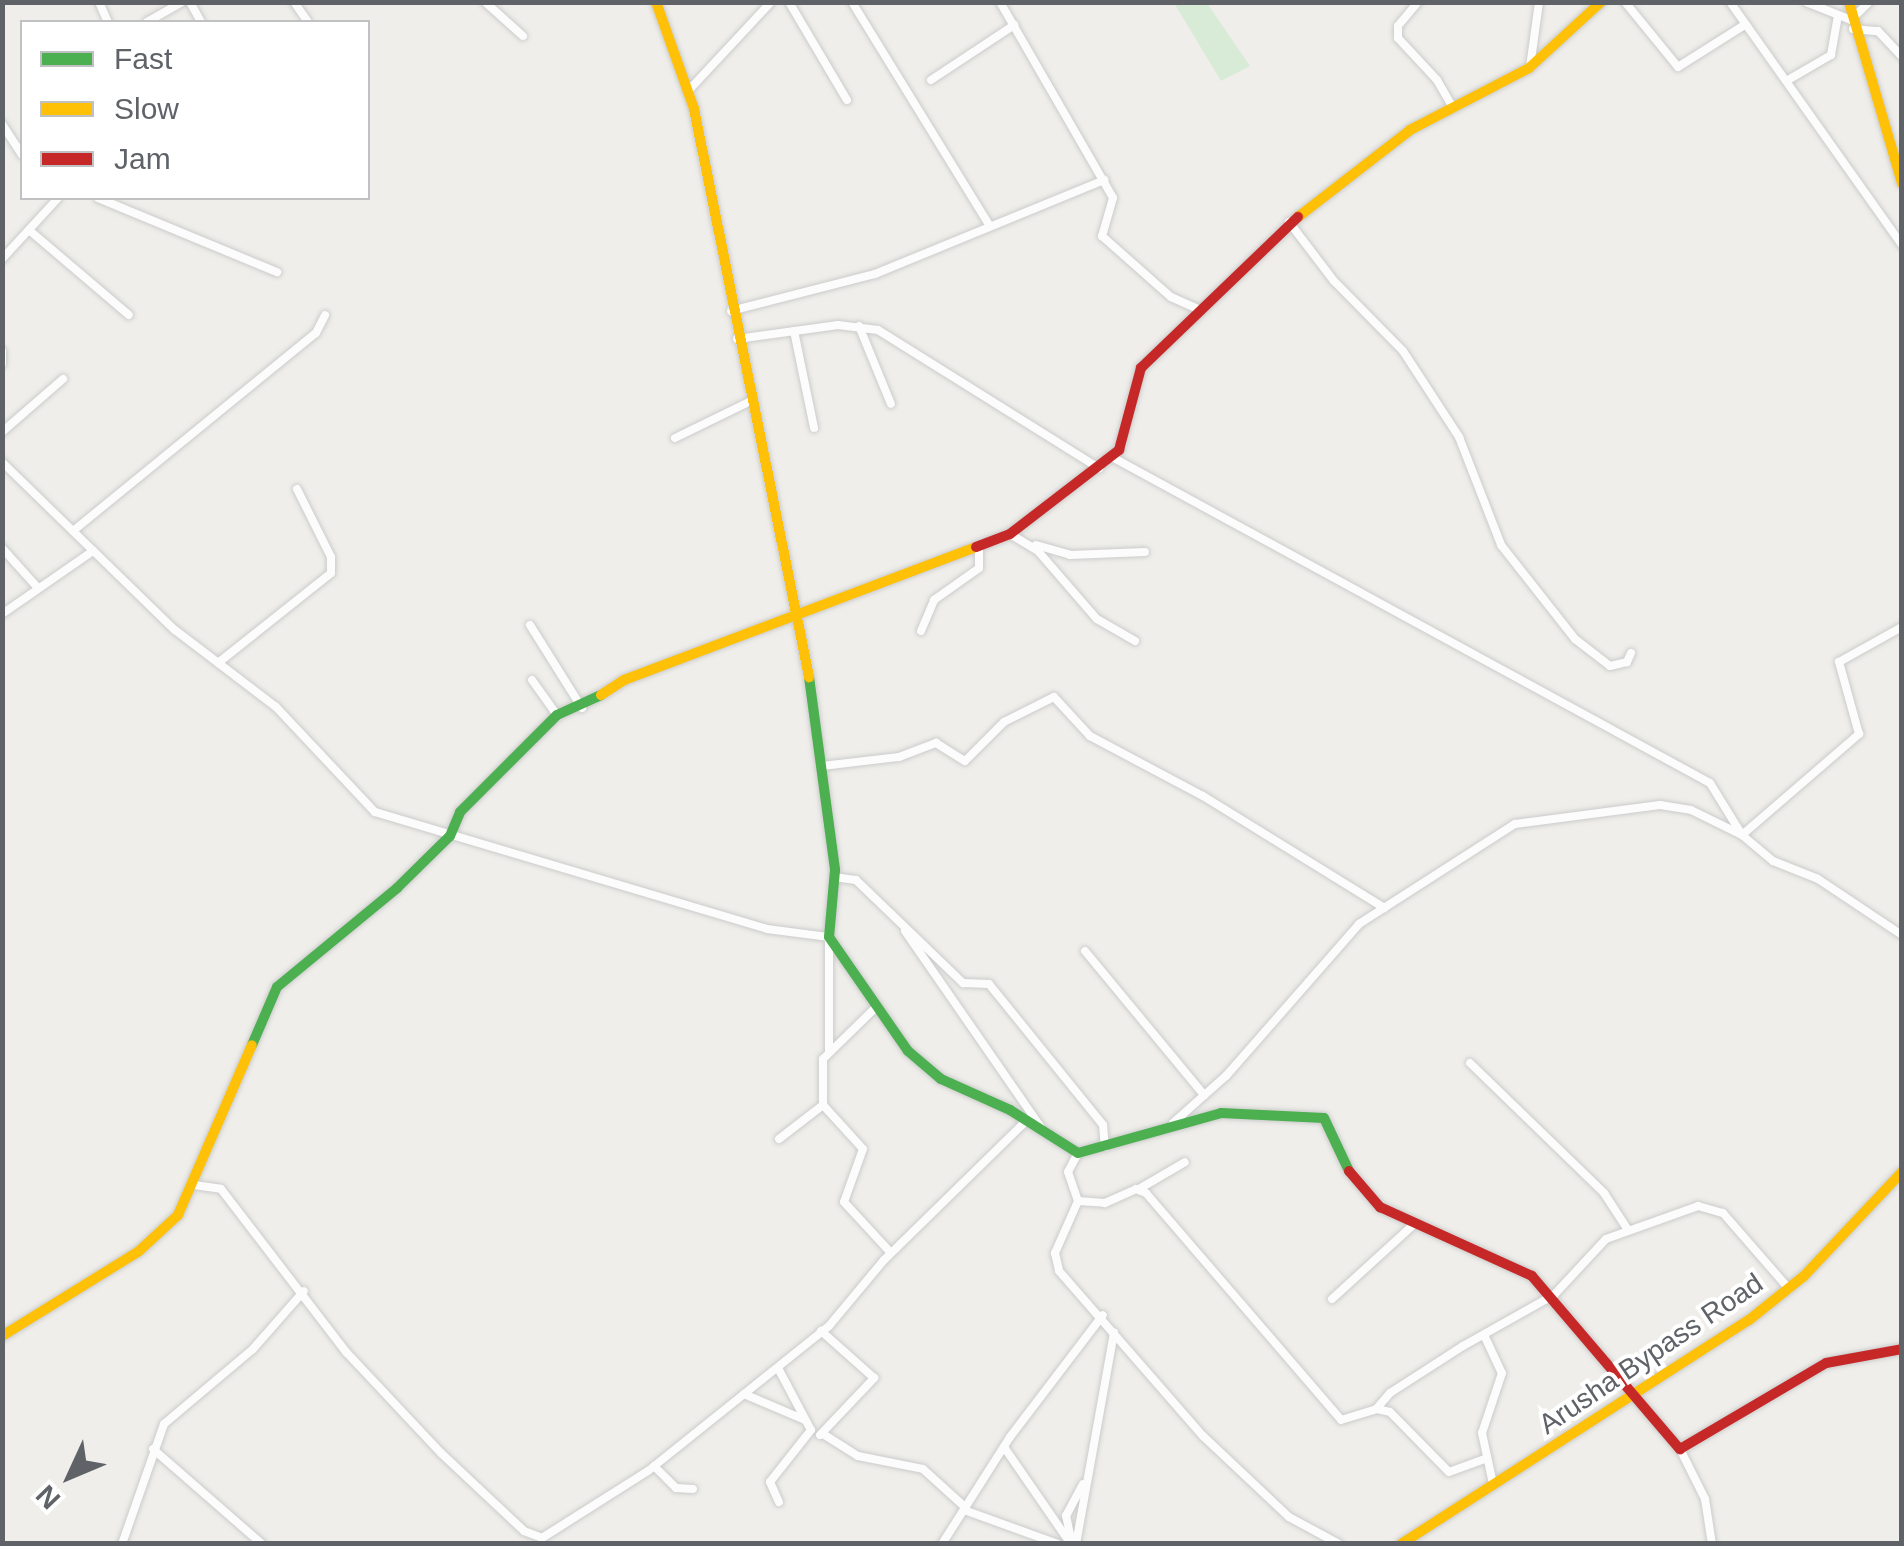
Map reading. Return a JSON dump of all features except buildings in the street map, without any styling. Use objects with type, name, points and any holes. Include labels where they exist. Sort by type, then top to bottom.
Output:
[{"type":"street","points":[[485,2],[523,36]]},
{"type":"street","points":[[656,2],[689,90],[731,311],[800,613],[822,766],[834,877],[828,938],[828,1050],[823,1105],[779,1139]]},
{"type":"street","points":[[689,90],[771,2]]},
{"type":"street","points":[[789,2],[847,100]]},
{"type":"street","points":[[852,2],[990,226]]},
{"type":"street","points":[[1000,2],[1104,180],[1114,203],[1102,236],[1171,296],[1196,308]]},
{"type":"street","points":[[1418,2],[1398,26],[1398,38],[1438,80],[1452,106]]},
{"type":"street","points":[[1530,68],[1538,2]]},
{"type":"street","points":[[2,1336],[151,1243],[194,1185],[241,1059],[276,987],[450,836],[460,812],[557,715],[582,708],[624,680],[980,550],[1010,534],[1112,457],[1127,437],[1141,368],[1196,308],[1288,222],[1392,142],[1452,106],[1530,68],[1602,2]]},
{"type":"street","points":[[1625,2],[1678,67],[1746,24]]},
{"type":"street","points":[[1730,2],[1902,244]]},
{"type":"street","points":[[1806,2],[1878,32],[1902,56]]},
{"type":"street","points":[[1849,2],[1852,24],[1902,183]]},
{"type":"street","points":[[1852,24],[1868,2]]},
{"type":"street","points":[[151,20],[187,3]]},
{"type":"street","points":[[1788,80],[1831,55],[1838,16]]},
{"type":"street","points":[[931,80],[1014,26]]},
{"type":"street","points":[[2,124],[20,152]]},
{"type":"street","points":[[731,311],[876,274],[1104,180]]},
{"type":"street","points":[[2,260],[56,200]]},
{"type":"street","points":[[103,200],[277,272]]},
{"type":"street","points":[[1288,222],[1414,367],[1466,450],[1502,545],[1574,639],[1610,666],[1628,662],[1632,652]]},
{"type":"street","points":[[29,230],[130,315]]},
{"type":"street","points":[[72,531],[316,333],[325,315]]},
{"type":"street","points":[[737,339],[859,326],[916,349],[1099,468]]},
{"type":"street","points":[[859,326],[890,404]]},
{"type":"street","points":[[794,331],[814,428]]},
{"type":"street","points":[[2,352],[2,364]]},
{"type":"street","points":[[2,432],[63,379]]},
{"type":"street","points":[[675,438],[751,401]]},
{"type":"street","points":[[1112,457],[1693,773],[1717,790],[1742,835]]},
{"type":"street","points":[[2,462],[218,663],[276,707],[375,812],[767,929],[828,938],[874,1010],[942,1080],[1027,1120],[1078,1153],[1173,1124],[1237,1112],[1324,1118],[1354,1181],[1412,1226],[1466,1241],[1520,1268],[1554,1295],[1612,1372],[1638,1393],[1680,1450],[1704,1499],[1712,1544]]},
{"type":"street","points":[[218,663],[331,573],[331,557],[297,489]]},
{"type":"street","points":[[1010,534],[1070,555],[1145,552]]},
{"type":"street","points":[[1030,543],[1097,619],[1135,641]]},
{"type":"street","points":[[2,548],[38,588]]},
{"type":"street","points":[[921,631],[931,604],[979,568],[980,550]]},
{"type":"street","points":[[2,614],[94,551]]},
{"type":"street","points":[[530,624],[582,708]]},
{"type":"street","points":[[1742,835],[1860,734],[1839,662],[1902,627]]},
{"type":"street","points":[[532,680],[557,715]]},
{"type":"street","points":[[822,766],[899,758],[936,742],[965,761],[1004,722],[1054,697],[1090,736],[1204,796],[1384,908]]},
{"type":"street","points":[[1173,1124],[1204,1095],[1348,935],[1495,834],[1537,818],[1597,818],[1660,805],[1691,810],[1742,835],[1786,869],[1818,879],[1902,935]]},
{"type":"street","points":[[834,877],[856,880],[904,931],[1042,1130]]},
{"type":"street","points":[[904,931],[922,937],[966,985],[984,981],[991,986],[1102,1124],[1105,1147]]},
{"type":"street","points":[[1085,951],[1204,1095]]},
{"type":"street","points":[[828,1050],[874,1010]]},
{"type":"street","points":[[1470,1063],[1604,1193],[1628,1230]]},
{"type":"street","points":[[823,1105],[863,1149],[844,1202],[891,1253]]},
{"type":"street","points":[[194,1185],[221,1188],[304,1291],[347,1353],[441,1453],[536,1541],[654,1466],[778,1368],[820,1331],[891,1253],[1027,1120]]},
{"type":"street","points":[[1078,1153],[1068,1172],[1078,1201],[1056,1264],[1203,1436],[1278,1507],[1338,1544]]},
{"type":"street","points":[[1078,1201],[1104,1203],[1140,1189],[1185,1162]]},
{"type":"street","name":"Arusha Bypass Road","points":[[1401,1544],[1638,1393],[1790,1289],[1902,1172]]},
{"type":"street","points":[[1140,1189],[1264,1323],[1280,1354],[1335,1416],[1352,1421],[1377,1409],[1390,1393],[1554,1295],[1596,1246],[1628,1230],[1712,1206],[1790,1289]]},
{"type":"street","points":[[1332,1299],[1412,1226]]},
{"type":"street","points":[[122,1544],[152,1449],[172,1414],[254,1349],[304,1291]]},
{"type":"street","points":[[942,1544],[1004,1447],[1103,1316]]},
{"type":"street","points":[[820,1331],[874,1378],[824,1434]]},
{"type":"street","points":[[1073,1544],[1114,1332]]},
{"type":"street","points":[[1485,1337],[1502,1379],[1482,1433],[1493,1484]]},
{"type":"street","points":[[1680,1450],[1826,1363],[1902,1349]]},
{"type":"street","points":[[778,1368],[809,1422],[811,1436]]},
{"type":"street","points":[[744,1394],[809,1422]]},
{"type":"street","points":[[1377,1409],[1396,1416],[1449,1472],[1485,1458]]},
{"type":"street","points":[[779,1502],[770,1482],[811,1436],[824,1434],[876,1463],[923,1470],[965,1509],[1058,1544]]},
{"type":"street","points":[[1004,1447],[1073,1544]]},
{"type":"street","points":[[152,1449],[262,1544]]},
{"type":"street","points":[[654,1466],[676,1488],[693,1489]]},
{"type":"green space","points":[[1174,3],[1207,3],[1250,66],[1221,81]]},
{"type":"traffic: fast","points":[[809,677],[835,870],[829,937],[908,1051],[941,1079],[1010,1110],[1078,1153],[1221,1113],[1324,1118],[1349,1171]]},
{"type":"traffic: fast","points":[[252,1045],[277,987],[397,888],[450,836],[460,812],[557,715],[601,695]]},
{"type":"traffic: slow","points":[[656,2],[694,109],[809,677]]},
{"type":"traffic: slow","points":[[1298,217],[1410,130],[1529,68],[1601,2]]},
{"type":"traffic: slow","points":[[1849,2],[1902,183]]},
{"type":"traffic: slow","points":[[601,695],[624,680],[976,547]]},
{"type":"traffic: slow","points":[[2,1336],[139,1251],[178,1215],[252,1045]]},
{"type":"traffic: slow","points":[[1401,1544],[1749,1320],[1804,1276],[1902,1172]]},
{"type":"traffic: jam","points":[[976,547],[1010,534],[1119,450],[1141,368],[1298,217]]},
{"type":"traffic: jam","points":[[1349,1171],[1380,1207],[1532,1276],[1680,1449],[1826,1363],[1902,1349]]}]
